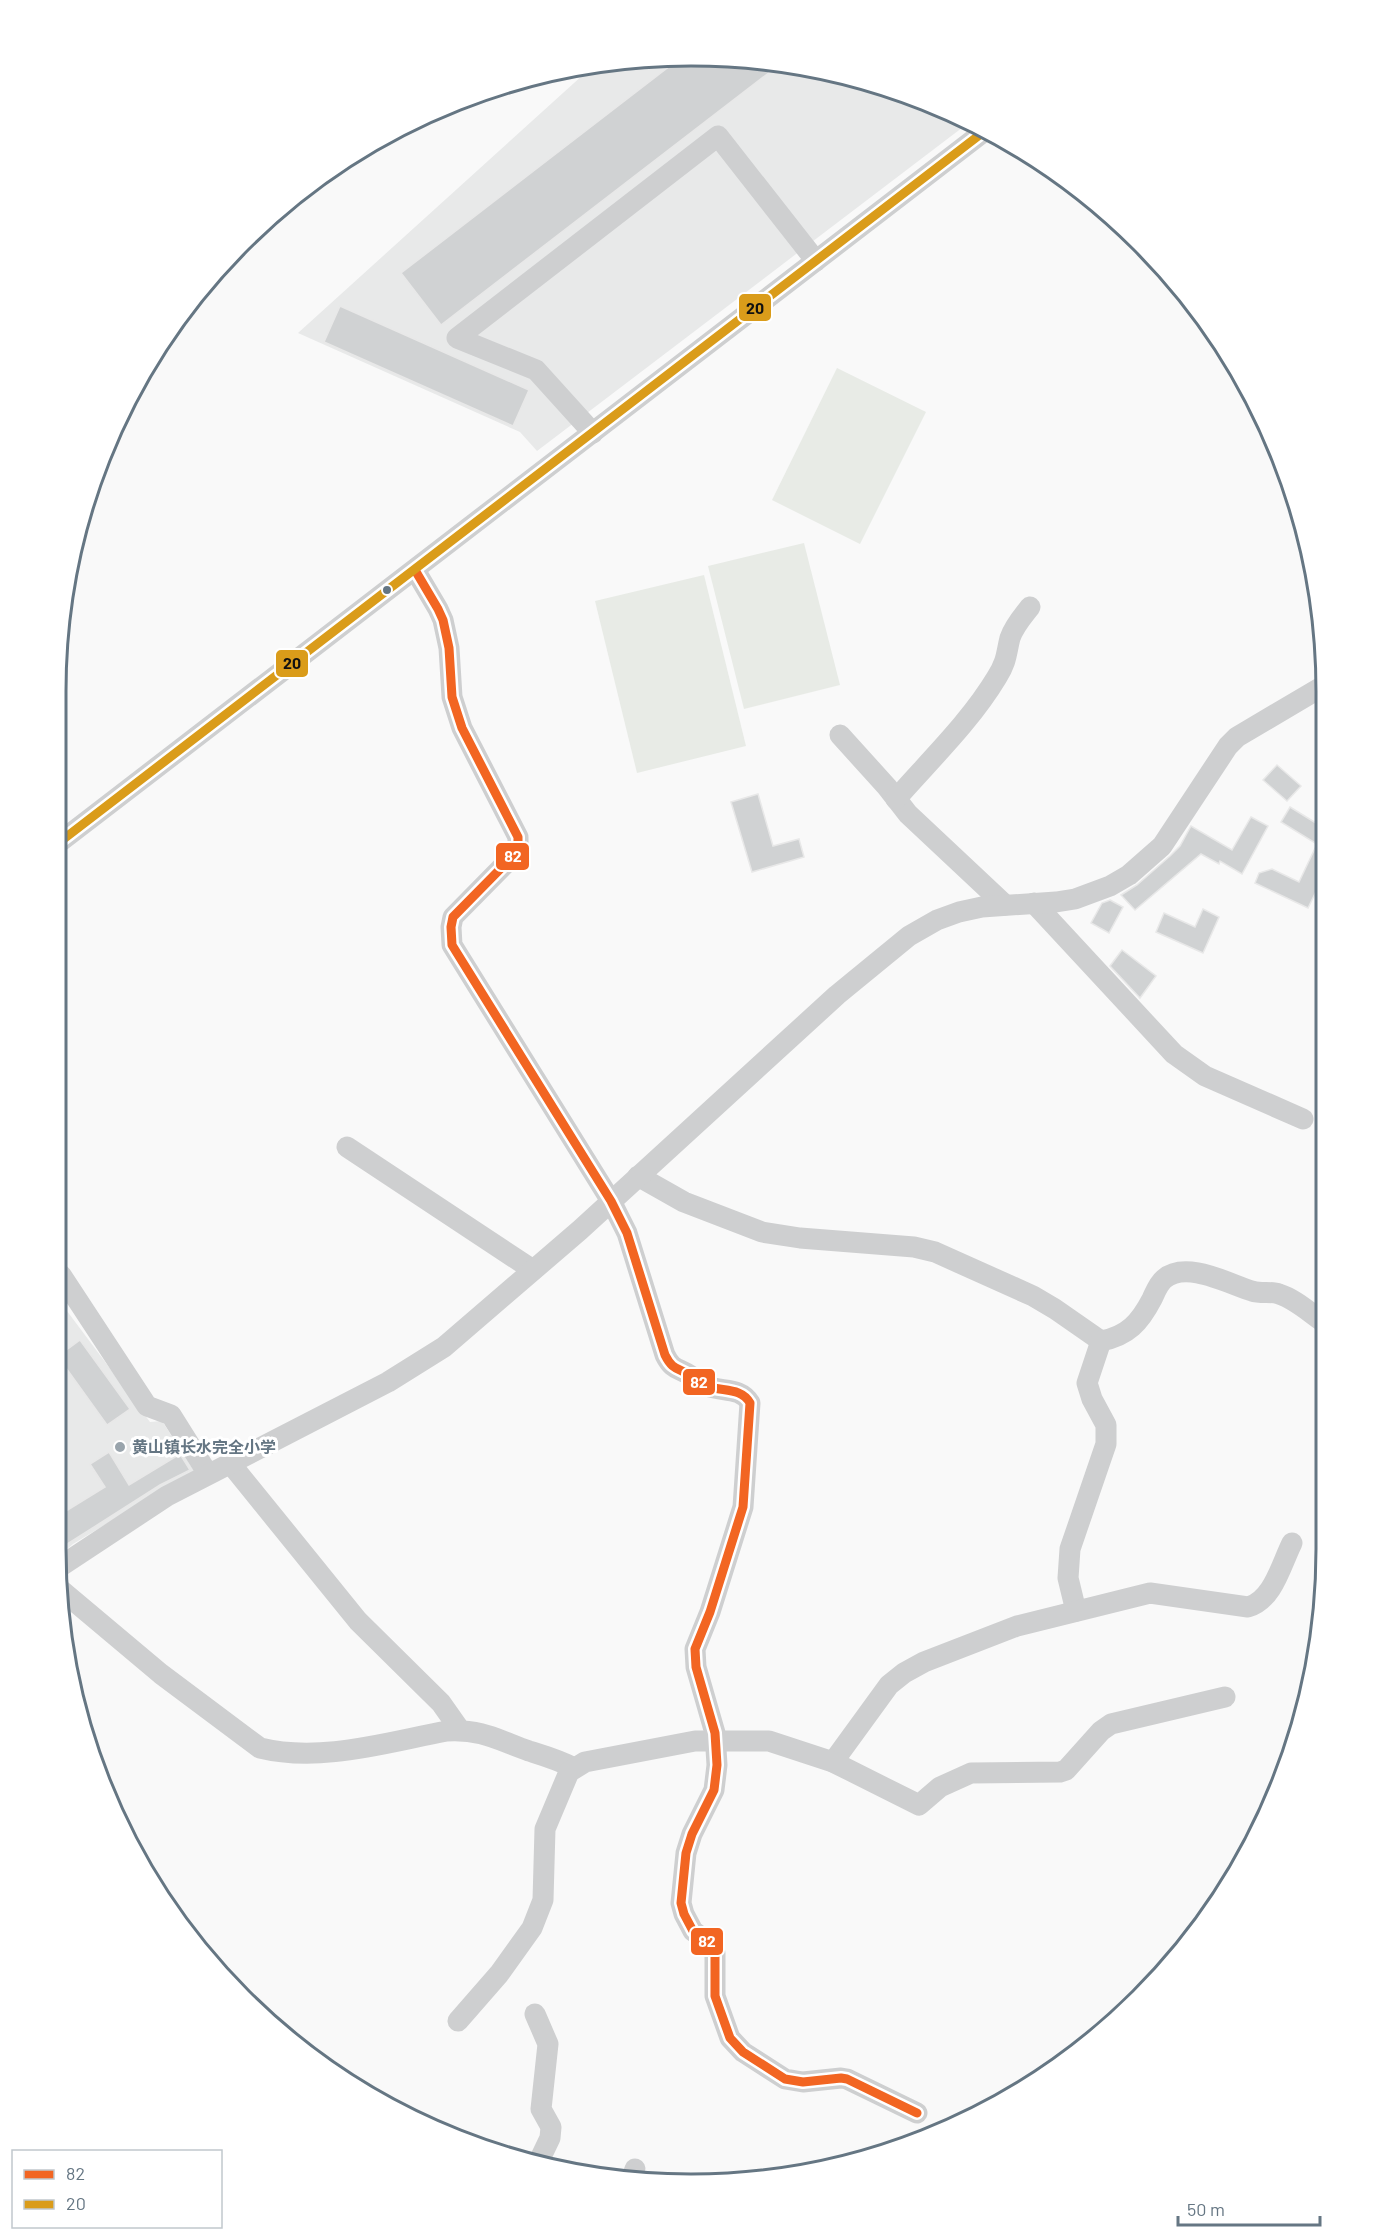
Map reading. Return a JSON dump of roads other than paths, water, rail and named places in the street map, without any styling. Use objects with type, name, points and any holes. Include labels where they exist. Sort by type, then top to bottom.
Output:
[{"type":"street","points":[[593,433],[536,370],[457,338],[718,136],[816,261]]},
{"type":"street","points":[[66,837],[978,136]]},
{"type":"street","points":[[415,570],[443,620],[452,697],[462,728],[519,843],[514,855],[453,917],[452,945],[611,1202],[627,1233],[665,1355],[671,1366],[707,1386],[742,1394],[750,1403],[743,1507],[710,1612],[695,1648],[696,1667],[716,1741],[717,1765],[714,1790],[688,1847],[681,1903],[684,1914],[693,1931],[708,1942],[715,1953],[715,1996],[726,2032],[743,2052],[785,2079],[803,2082],[847,2079],[917,2114]]},
{"type":"street","points":[[896,799],[967,718],[996,679],[1007,660],[1014,628],[1030,606]]},
{"type":"street","points":[[66,1562],[147,1508],[417,1365],[444,1347],[611,1202],[895,945],[937,920],[959,912],[982,906],[1056,902],[1093,893],[1129,875],[1147,862],[1162,846],[1228,746],[1237,737],[1316,690]]},
{"type":"street","points":[[840,735],[908,814],[1005,905]]},
{"type":"street","points":[[1034,903],[1174,1054],[1205,1076],[1303,1119]]},
{"type":"street","points":[[348,1147],[533,1270]]},
{"type":"street","points":[[638,1176],[684,1202],[762,1232],[800,1238],[914,1247],[944,1255],[1033,1296],[1101,1341]]},
{"type":"street","points":[[1101,1341],[1121,1335],[1137,1323],[1160,1285],[1174,1273],[1207,1275],[1255,1292],[1279,1294],[1316,1317]]},
{"type":"street","points":[[66,1283],[147,1406],[171,1415],[208,1474]]},
{"type":"street","points":[[1076,1611],[1068,1578],[1070,1549],[1106,1444],[1106,1425],[1087,1383],[1101,1341]]},
{"type":"street","points":[[230,1463],[358,1621],[441,1703],[460,1730]]},
{"type":"street","points":[[833,1762],[889,1685],[924,1662],[1017,1626],[1150,1593],[1248,1607],[1260,1603],[1267,1593],[1292,1544]]},
{"type":"street","points":[[68,1595],[161,1674],[260,1748],[273,1751],[336,1752],[460,1730],[491,1735],[526,1750],[558,1759],[574,1768]]},
{"type":"street","points":[[458,2021],[499,1974],[534,1922],[543,1900],[545,1829],[561,1789],[574,1768],[585,1762],[695,1741],[769,1741],[833,1762],[919,1805],[940,1787],[971,1773],[1060,1772],[1066,1770],[1101,1731],[1111,1724],[1225,1697]]},
{"type":"street","points":[[535,2014],[548,2044],[541,2109],[551,2127],[550,2138],[541,2156]]},
{"type":"place","name":"黄山镇长水完全小学","points":[[120,1447]]}]
